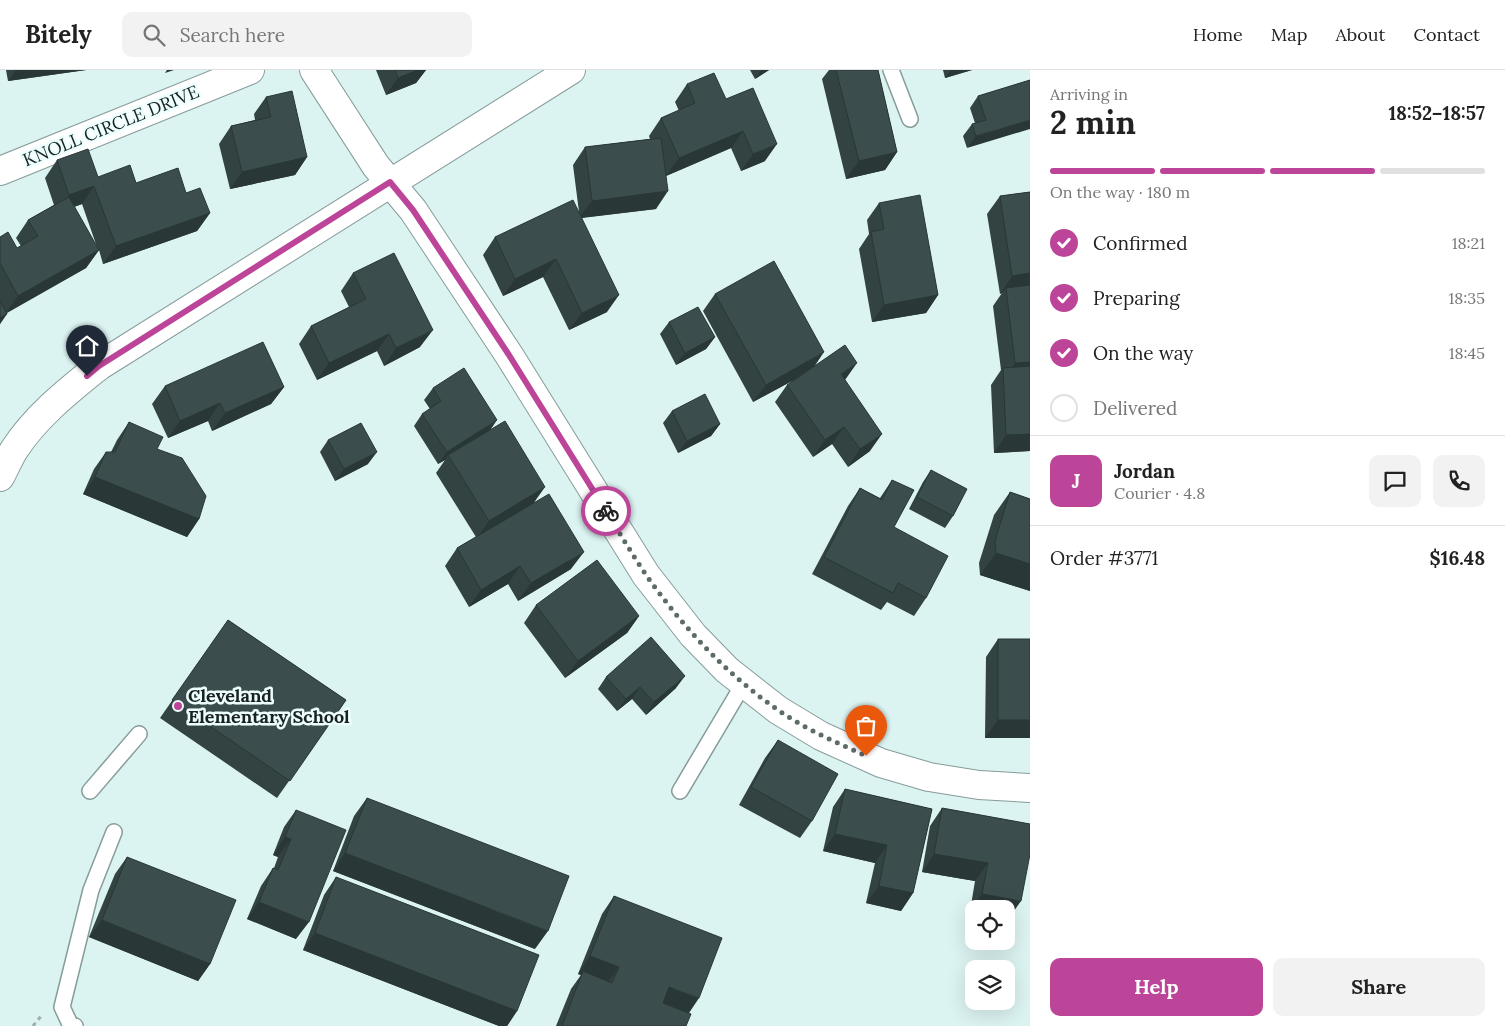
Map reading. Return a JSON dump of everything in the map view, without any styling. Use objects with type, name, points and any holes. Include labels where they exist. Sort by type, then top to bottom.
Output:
[{"type":"street","name":"KNOLL CIRCLE DRIVE","points":[[0,171],[250,70]]},
{"type":"street","points":[[314,70],[376,166],[413,210],[509,355],[646,575],[693,635],[727,670],[778,710],[821,736],[880,763],[929,777],[979,786],[1030,788]]},
{"type":"street","points":[[0,477],[14,450],[38,420],[99,366],[390,182],[572,70]]},
{"type":"lane","points":[[891,70],[910,118]]},
{"type":"lane","points":[[680,791],[744,684]]},
{"type":"lane","points":[[90,792],[139,734]]},
{"type":"lane","points":[[76,1026],[70,1024],[62,1007],[91,890],[114,832]]},
{"type":"building","points":[[395,70],[418,70],[398,78]]},
{"type":"building","points":[[836,70],[878,70],[897,152],[859,161]]},
{"type":"building","points":[[714,73],[726,99],[753,88],[777,144],[753,154],[743,131],[679,158],[661,118],[695,103],[687,84]]},
{"type":"building","points":[[1030,80],[1030,120],[976,136],[972,124],[986,120],[978,96]]},
{"type":"building","points":[[292,91],[307,157],[242,172],[231,126],[271,117],[266,97]]},
{"type":"building","points":[[661,138],[668,191],[592,201],[585,147]]},
{"type":"building","points":[[88,149],[98,177],[130,165],[136,183],[178,168],[186,193],[200,188],[210,213],[116,246],[94,186],[69,195],[57,160]]},
{"type":"building","points":[[1030,192],[1030,273],[1012,276],[1000,196]]},
{"type":"building","points":[[920,195],[938,295],[884,305],[871,232],[884,229],[879,203]]},
{"type":"building","points":[[69,197],[99,250],[18,296],[0,263],[0,237],[8,232],[17,248],[38,236],[28,220]]},
{"type":"building","points":[[573,200],[619,295],[582,313],[556,259],[515,279],[495,237]]},
{"type":"building","points":[[394,253],[433,330],[396,348],[389,334],[329,363],[311,326],[366,299],[353,273]]},
{"type":"building","points":[[774,261],[824,352],[766,385],[715,294]]},
{"type":"building","points":[[1030,285],[1030,362],[1015,363],[1006,288]]},
{"type":"building","points":[[0,301],[7,314],[0,318]]},
{"type":"building","points":[[698,307],[715,337],[685,353],[669,322]]},
{"type":"building","points":[[263,342],[284,387],[225,413],[220,403],[180,421],[165,386]]},
{"type":"building","points":[[845,345],[857,363],[841,374],[882,434],[860,449],[844,427],[825,440],[787,385]]},
{"type":"building","points":[[1030,366],[1030,434],[1006,435],[1003,368]]},
{"type":"building","points":[[464,368],[497,420],[447,452],[422,414],[441,401],[433,388]]},
{"type":"building","points":[[705,394],[720,424],[687,441],[672,411]]},
{"type":"building","points":[[505,421],[545,487],[489,521],[448,455]]},
{"type":"building","points":[[129,422],[163,437],[157,449],[182,458],[206,496],[199,519],[95,477],[106,452],[115,452]]},
{"type":"building","points":[[361,423],[377,452],[344,469],[328,440]]},
{"type":"building","points":[[931,470],[967,489],[953,516],[917,497]]},
{"type":"building","points":[[892,480],[914,490],[894,527],[948,556],[926,598],[898,583],[893,593],[824,557],[860,488],[882,500]]},
{"type":"building","points":[[1010,492],[1030,499],[1030,564],[996,553],[995,541]]},
{"type":"building","points":[[549,494],[584,552],[531,583],[520,566],[481,590],[457,548]]},
{"type":"building","points":[[597,560],[639,616],[578,661],[536,605]]},
{"type":"building","points":[[228,620],[346,700],[290,781],[172,700]]},
{"type":"building","points":[[651,637],[685,676],[654,702],[640,687],[626,699],[606,677]]},
{"type":"building","points":[[998,639],[1030,639],[1030,720],[998,720]]},
{"type":"building","points":[[778,740],[838,774],[812,821],[751,787]]},
{"type":"building","points":[[845,789],[932,809],[913,893],[879,886],[887,845],[835,834]]},
{"type":"building","points":[[367,798],[569,876],[548,931],[345,853]]},
{"type":"building","points":[[942,808],[1030,824],[1030,854],[1021,901],[982,894],[988,863],[934,854]]},
{"type":"building","points":[[296,810],[346,830],[309,922],[259,902],[273,868],[278,870],[291,839],[285,837]]},
{"type":"building","points":[[127,857],[236,900],[210,964],[102,920]]},
{"type":"building","points":[[336,877],[539,955],[517,1011],[315,933]]},
{"type":"building","points":[[614,896],[722,938],[699,998],[669,987],[663,1003],[691,1014],[686,1026],[562,1026],[583,971],[612,983],[619,967],[590,956]]},
{"type":"way so far","points":[[606,511],[646,575],[693,635],[727,670],[778,710],[821,736],[866,756]]},
{"type":"place","name":"Cleveland Elementary School","points":[[178,706]]},
{"type":"route","points":[[87,376],[99,366],[390,182],[413,210],[509,355],[606,511]]}]
